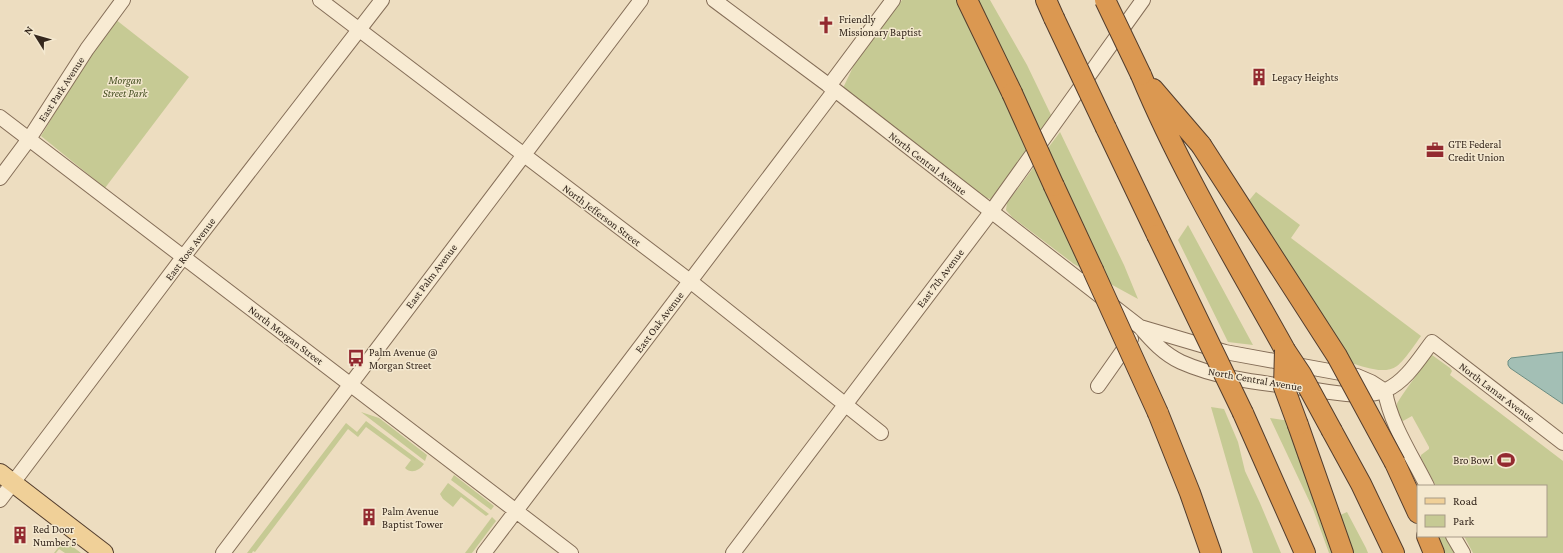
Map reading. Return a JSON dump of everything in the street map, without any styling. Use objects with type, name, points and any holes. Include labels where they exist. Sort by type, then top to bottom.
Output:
[{"type":"highway","points":[[1046,0],[1243,413],[1305,553]]},
{"type":"highway","points":[[1105,0],[1141,76],[1157,114],[1193,183],[1285,350],[1301,374],[1361,484],[1394,553]]},
{"type":"highway","points":[[971,4],[1158,413],[1190,493],[1210,552]]},
{"type":"highway","points":[[1141,76],[1201,145],[1337,356],[1395,463],[1417,511]]},
{"type":"highway","points":[[1285,350],[1284,387],[1344,553]]},
{"type":"highway","points":[[1427,537],[1434,553]]},
{"type":"main road","points":[[7,478],[104,553]]},
{"type":"street","name":"East Park Avenue","points":[[0,178],[30,139],[87,49],[123,0]]},
{"type":"street","name":"North Jefferson Street","points":[[320,0],[690,281],[881,433]]},
{"type":"street","name":"East Ross Avenue","points":[[0,500],[7,478],[184,256],[382,0]]},
{"type":"street","name":"East Palm Avenue","points":[[223,553],[640,0]]},
{"type":"street","name":"North Central Avenue","points":[[714,0],[832,88],[1140,327],[1166,353],[1181,361],[1216,374],[1273,384],[1341,393],[1363,394],[1385,391]]},
{"type":"street","name":"East Oak Avenue","points":[[484,553],[690,281],[832,88],[893,0]]},
{"type":"street","name":"East 7th Avenue","points":[[732,553],[991,212],[1143,0]]},
{"type":"street","name":"North Morgan Street","points":[[0,117],[351,384],[515,512],[571,553]]},
{"type":"street","name":"North Central Avenue","points":[[1140,327],[1226,352],[1357,376],[1371,382],[1385,391]]},
{"type":"street","points":[[1098,386],[1140,327]]},
{"type":"street","name":"North Lamar Avenue","points":[[1385,391],[1405,377],[1432,342],[1563,443]]},
{"type":"street","points":[[1385,391],[1390,411],[1427,485]]},
{"type":"street","points":[[1363,394],[1390,411]]},
{"type":"street","points":[[1454,537],[1463,553]]},
{"type":"green space","points":[[902,0],[990,0],[1027,65],[1052,117],[991,199],[986,198],[843,88],[854,65]]},
{"type":"green space","name":"Morgan Street Park","points":[[115,19],[189,77],[105,188],[41,136],[95,46]]},
{"type":"green space","points":[[1060,132],[1124,265],[1138,299],[1074,264],[1012,217],[1006,210],[1007,203]]},
{"type":"green space","points":[[1256,192],[1300,225],[1291,238],[1421,336],[1400,364],[1392,369],[1380,370],[1351,363],[1247,203]]},
{"type":"green space","points":[[1188,225],[1253,345],[1228,342],[1178,240]]},
{"type":"green space","points":[[1432,355],[1450,368],[1452,371],[1450,375],[1563,461],[1563,553],[1473,553],[1465,537],[1547,537],[1547,485],[1435,485],[1421,458],[1421,455],[1429,449],[1429,447],[1412,416],[1403,421],[1397,409],[1397,404]]},
{"type":"green space","points":[[1211,407],[1224,409],[1238,442],[1245,471],[1281,553],[1253,553]]},
{"type":"green space","points":[[361,412],[379,418],[427,455],[425,461]]},
{"type":"green space","points":[[1270,418],[1290,421],[1339,553],[1329,553],[1313,509]]},
{"type":"green space","points":[[366,421],[424,464],[415,471],[407,470],[405,468],[411,460],[366,427],[358,437],[348,429],[255,552],[253,551],[252,553],[247,553],[346,423],[357,432]]},
{"type":"green space","points":[[454,475],[494,506],[491,510],[451,480]]},
{"type":"green space","points":[[448,483],[489,514],[486,516],[461,497],[453,507],[443,499],[440,494]]},
{"type":"green space","points":[[1347,512],[1368,553],[1351,553],[1338,516]]},
{"type":"green space","points":[[492,517],[496,521],[472,553],[465,553]]},
{"type":"green space","points":[[1438,537],[1448,537],[1456,553],[1445,553]]},
{"type":"green space","points":[[64,540],[81,553],[65,553],[59,549],[56,553],[54,553]]},
{"type":"water","points":[[1563,352],[1563,404],[1510,368],[1508,365],[1508,361],[1511,358]]},
{"type":"place","name":"Friendly Missionary Baptist","points":[[826,25]]},
{"type":"place","name":"Legacy Heights","points":[[1259,77]]},
{"type":"place","name":"GTE Federal Credit Union","points":[[1435,150]]},
{"type":"place","name":"Palm Avenue @ Morgan Street","points":[[356,358]]},
{"type":"place","name":"Bro Bowl","points":[[1506,460]]},
{"type":"place","name":"Palm Avenue Baptist Tower","points":[[369,517]]},
{"type":"place","name":"Red Door Number 5","points":[[20,535]]}]
